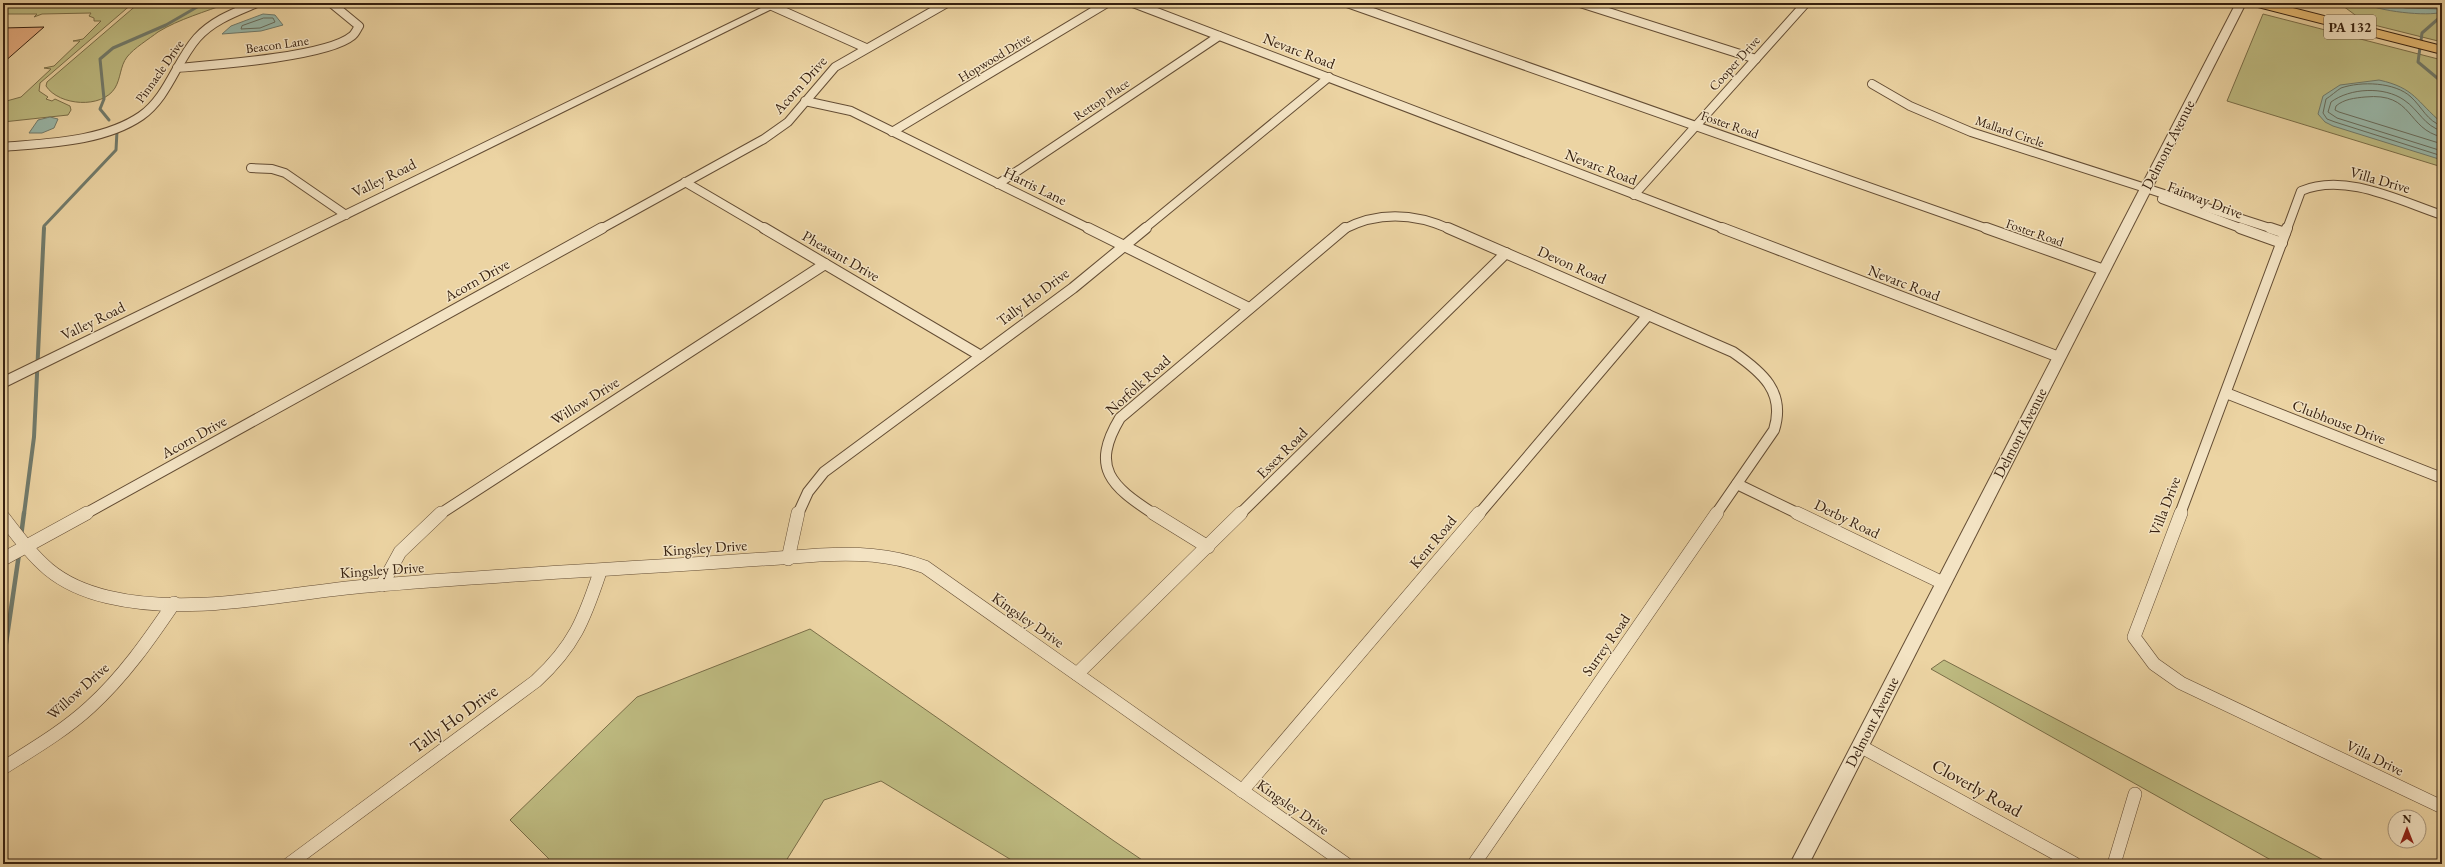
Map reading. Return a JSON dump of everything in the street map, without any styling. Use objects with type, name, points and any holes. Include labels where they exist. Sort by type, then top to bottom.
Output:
[{"type":"main road","name":"PA 132","points":[[2258,3],[2442,50]]},
{"type":"street","name":"Pinnacle Drive","points":[[3,147],[83,137],[126,124],[140,117],[154,105],[197,38],[206,30],[257,3]]},
{"type":"street","name":"Beacon Lane","points":[[177,68],[301,54],[342,41],[355,34],[359,26],[331,3]]},
{"type":"street","name":"Acorn Drive","points":[[3,559],[781,129],[835,67],[947,3]]},
{"type":"street","name":"Hopwood Drive","points":[[892,132],[1107,3]]},
{"type":"street","name":"Nevarc Road","points":[[1133,3],[2059,357]]},
{"type":"street","name":"Foster Road","points":[[1347,3],[2104,270]]},
{"type":"street","points":[[1580,3],[1756,59]]},
{"type":"street","name":"Delmont Avenue","points":[[1799,864],[2241,3]]},
{"type":"street","name":"Cooper Drive","points":[[1634,194],[1756,59],[1802,4]]},
{"type":"street","points":[[776,5],[866,48]]},
{"type":"street","name":"Valley Road","points":[[3,383],[776,5]]},
{"type":"street","name":"Rettop Place","points":[[998,184],[1219,36]]},
{"type":"street","name":"Tally Ho Drive","points":[[788,559],[799,507],[811,486],[820,476],[1073,288],[1329,77]]},
{"type":"street","name":"Mallard Circle","points":[[1872,84],[1905,105],[1941,121],[2145,191]]},
{"type":"street","name":"Harris Lane","points":[[805,101],[839,106],[1249,308]]},
{"type":"street","points":[[251,168],[272,169],[285,173],[346,215]]},
{"type":"street","name":"Pheasant Drive","points":[[685,182],[982,356]]},
{"type":"street","name":"Villa Drive","points":[[2442,215],[2354,187],[2321,184],[2306,187],[2301,191],[2226,393],[2137,625],[2134,637],[2140,649],[2162,672],[2181,683],[2442,808]]},
{"type":"street","name":"Fairway Drive","points":[[2145,191],[2179,207],[2283,238]]},
{"type":"street","name":"Devon Road","points":[[1296,268],[1342,230],[1353,223],[1366,219],[1391,215],[1429,220],[1733,352],[1747,361],[1766,378],[1778,400],[1779,412],[1777,423],[1764,445]]},
{"type":"street","name":"Essex Road","points":[[1077,674],[1506,253]]},
{"type":"street","name":"Willow Drive","points":[[382,585],[400,552],[410,540],[445,509],[825,264]]},
{"type":"street","name":"Norfolk Road","points":[[1208,547],[1128,497],[1117,486],[1109,474],[1106,460],[1106,442],[1120,418],[1296,268]]},
{"type":"street","name":"Kent Road","points":[[1242,791],[1648,315]]},
{"type":"street","name":"Clubhouse Drive","points":[[2226,393],[2442,478]]},
{"type":"street","name":"Surrey Road","points":[[1474,864],[1764,445]]},
{"type":"street","name":"Derby Road","points":[[1737,484],[1943,583]]},
{"type":"street","name":"Kingsley Drive","points":[[3,517],[50,572],[73,587],[121,600],[174,603],[220,601],[382,585],[788,559],[873,554],[900,557],[925,567],[1346,864]]},
{"type":"street","name":"Tally Ho Drive","points":[[288,864],[536,681],[556,663],[572,643],[582,626],[600,572]]},
{"type":"street","name":"Willow Drive","points":[[3,768],[41,744],[100,697],[125,670],[174,603]]},
{"type":"street","name":"Cloverly Road","points":[[1860,746],[2075,864]]},
{"type":"street","points":[[2114,864],[2135,794]]},
{"type":"shaded area","points":[[3,3],[133,3],[40,83],[39,91],[48,97],[46,99],[52,101],[55,99],[70,106],[71,110],[68,115],[3,122],[3,102],[21,97],[51,69],[44,68],[54,66],[80,41],[73,41],[83,39],[101,21],[94,21],[94,18],[89,16],[91,13],[42,14],[34,17],[37,14],[3,14]]},
{"type":"shaded area","points":[[139,3],[228,3],[175,23],[158,32],[142,44],[127,57],[115,88],[109,95],[91,102],[80,102],[60,98],[52,93],[46,86],[47,82]]},
{"type":"shaded area","points":[[2339,3],[2442,3],[2442,42],[2366,23]]},
{"type":"shaded area","points":[[2263,14],[2442,60],[2442,167],[2227,101]]},
{"type":"shaded area","points":[[810,629],[1148,864],[1018,864],[881,781],[824,800],[784,864],[554,864],[510,820],[637,697]]},
{"type":"shaded area","points":[[1944,660],[2331,864],[2278,864],[1931,669]]},
{"type":"water","points":[[2364,3],[2442,3],[2442,12],[2426,14],[2391,11]]},
{"type":"water","points":[[263,14],[275,15],[283,25],[261,31],[222,34],[231,26]]},
{"type":"water","points":[[2379,80],[2391,83],[2408,91],[2442,123],[2442,160],[2333,126],[2325,122],[2318,114],[2323,96],[2340,85]]},
{"type":"water","points":[[50,117],[58,119],[54,128],[42,133],[29,133],[38,120]]},
{"type":"building","points":[[44,27],[3,63],[3,28]]},
{"type":"waterway","points":[[109,120],[100,109],[104,99],[100,59],[113,48],[166,25],[204,3]]},
{"type":"waterway","points":[[2438,19],[2422,33],[2418,62],[2442,82]]},
{"type":"waterway","points":[[44,228],[44,226],[116,150],[117,131]]},
{"type":"waterway","points":[[24,514],[34,437],[44,228]]},
{"type":"waterway","points":[[21,536],[24,513]]},
{"type":"waterway","points":[[3,664],[19,554]]}]
